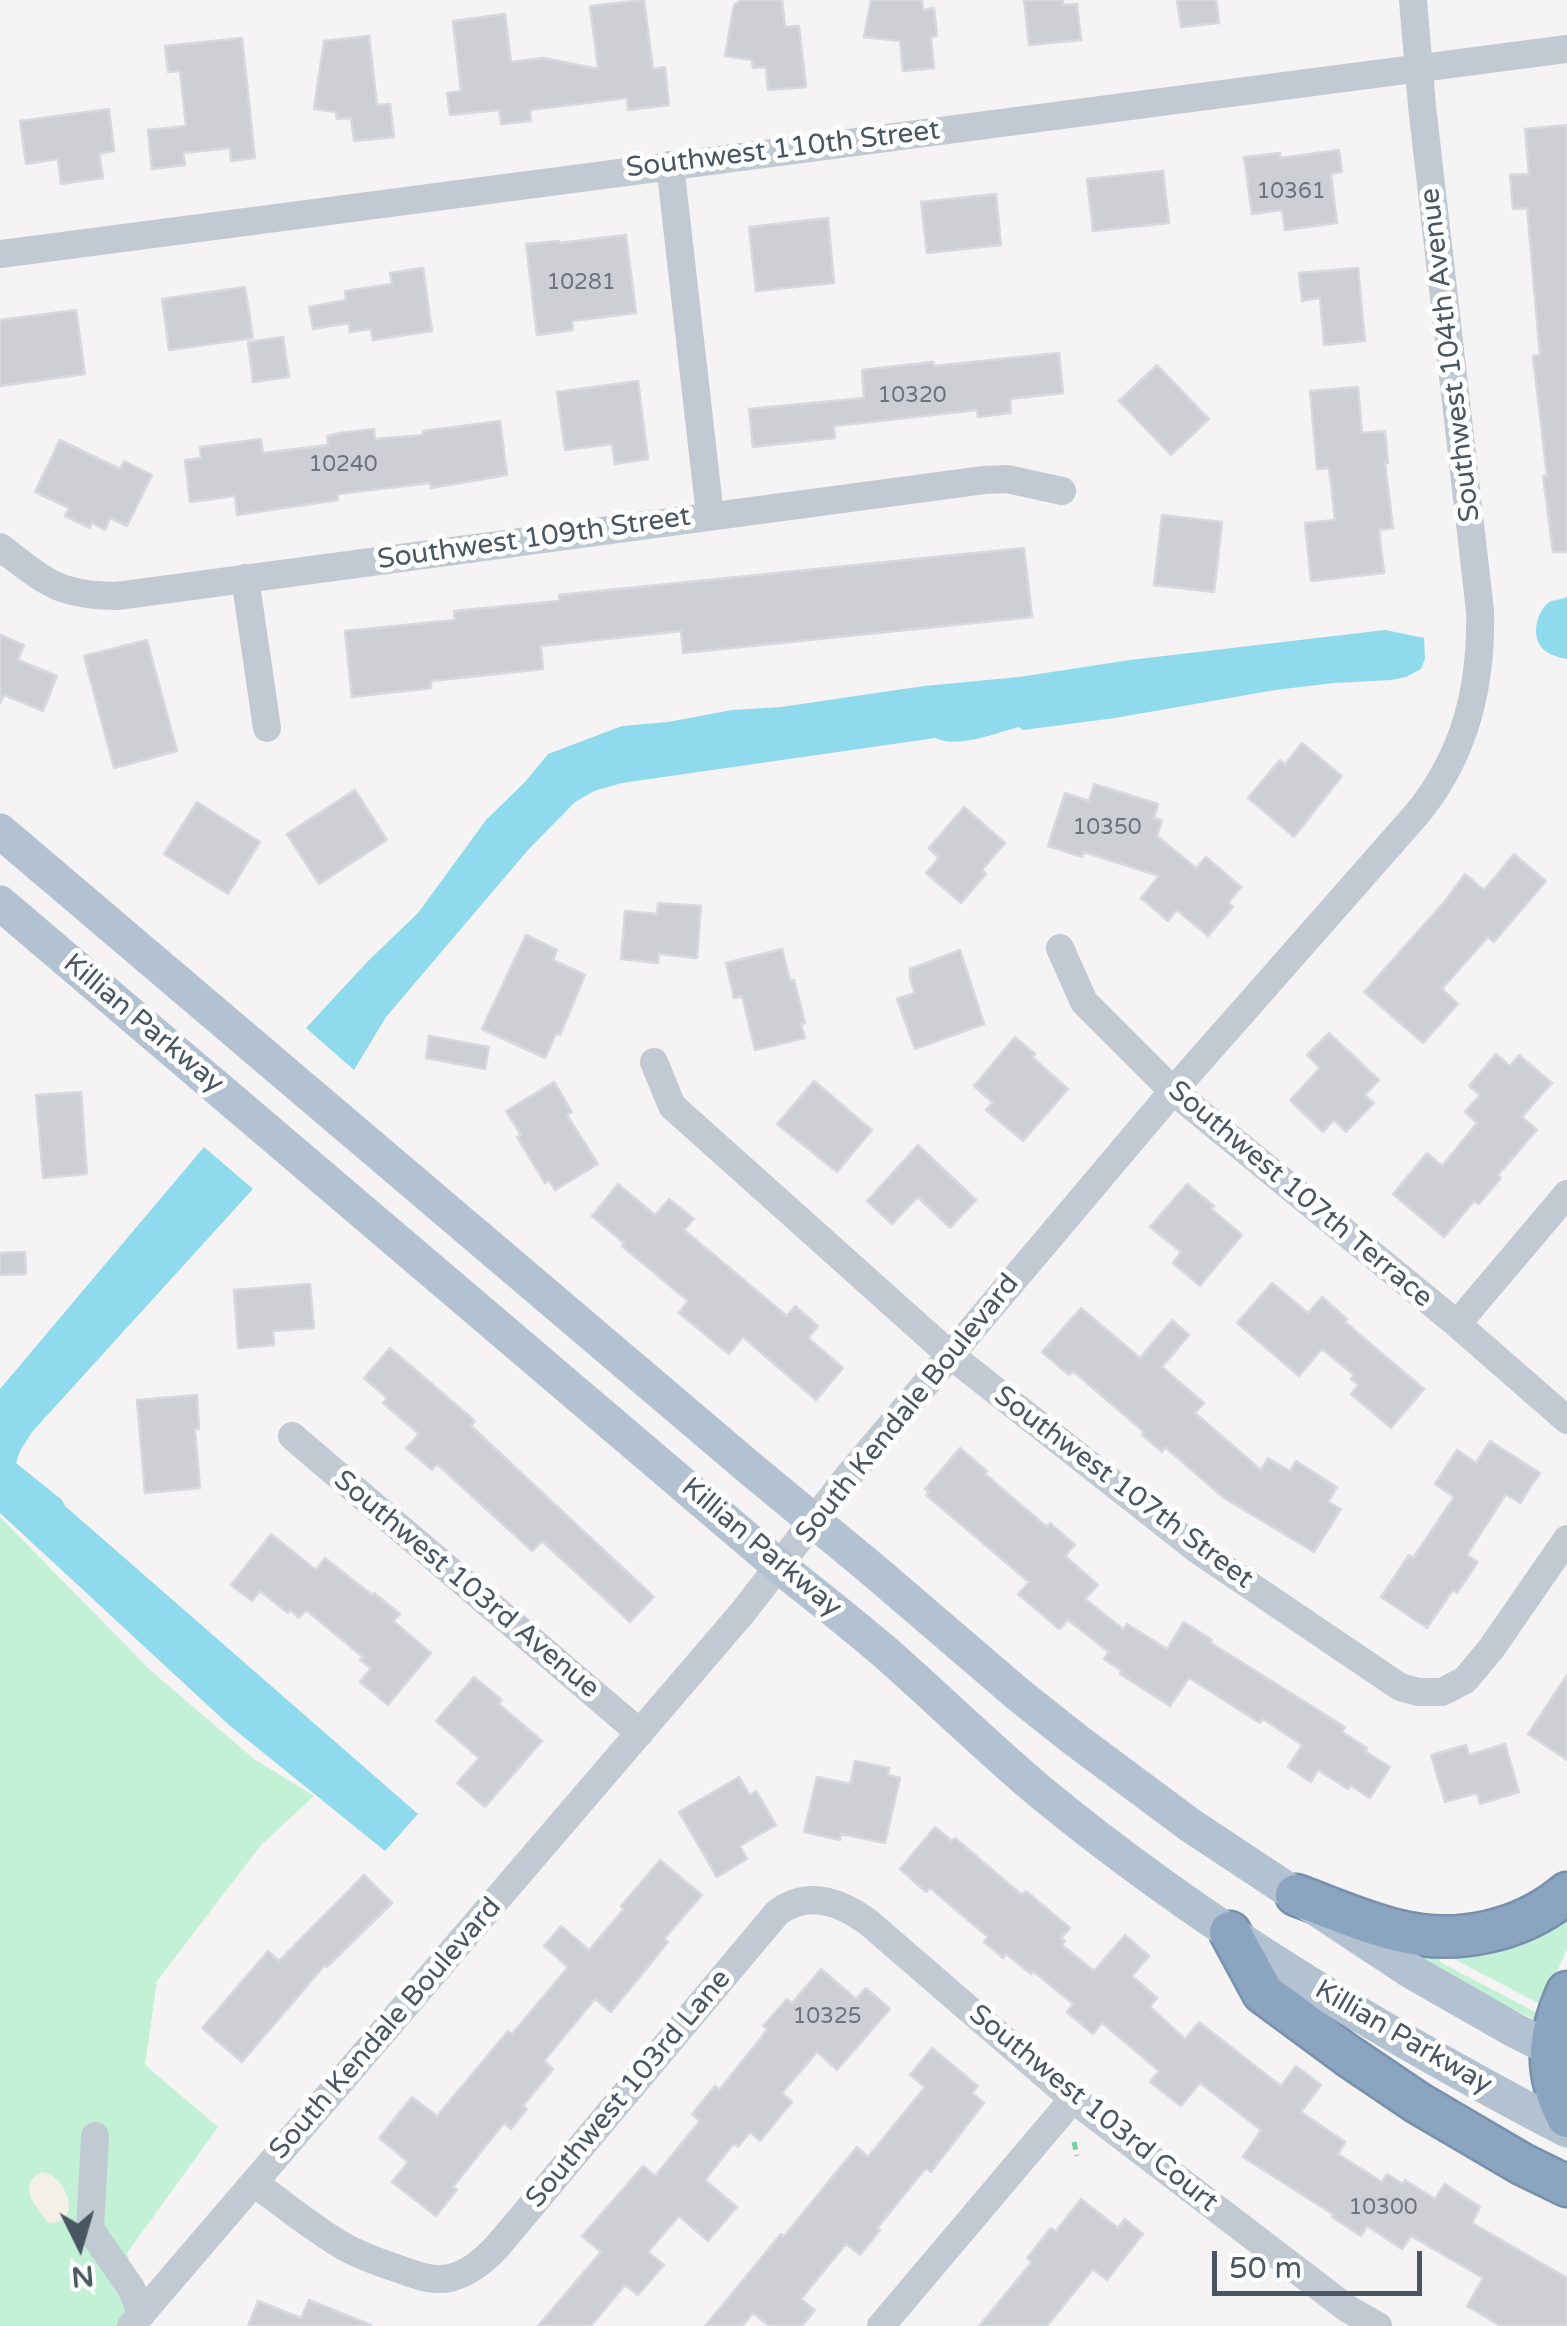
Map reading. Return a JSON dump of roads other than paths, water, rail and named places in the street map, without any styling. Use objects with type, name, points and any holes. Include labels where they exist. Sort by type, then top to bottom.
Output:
[{"type":"highway","points":[[1296,1896],[1399,1931],[1445,1937],[1506,1927],[1567,1894]]},
{"type":"highway","points":[[1230,1932],[1263,1993],[1418,2103],[1567,2186]]},
{"type":"highway","points":[[1567,1992],[1557,2018],[1559,2052],[1552,2080],[1567,2117]]},
{"type":"main road","name":"Killian Parkway","points":[[0,831],[1076,1741],[1190,1825],[1409,1970],[1496,2021],[1559,2052]]},
{"type":"main road","name":"Killian Parkway","points":[[0,903],[884,1652],[1039,1790],[1119,1853],[1230,1932],[1367,2021],[1567,2130]]},
{"type":"street","name":"Southwest 104th Avenue","points":[[1413,0],[1480,611],[1477,672],[1470,710]]},
{"type":"street","name":"Southwest 110th Street","points":[[0,254],[1567,50]]},
{"type":"street","points":[[670,165],[710,515]]},
{"type":"street","name":"Southwest 109th Street","points":[[8,553],[52,585],[73,593],[130,595],[996,478],[1062,491]]},
{"type":"street","points":[[245,578],[267,728]]},
{"type":"street","name":"South Kendale Boulevard","points":[[136,2320],[640,1733],[950,1354],[1173,1091],[1429,800],[1452,763],[1470,710]]},
{"type":"street","name":"Southwest 107th Terrace","points":[[1060,948],[1084,1002],[1173,1091],[1457,1324],[1567,1420]]},
{"type":"street","name":"Southwest 107th Street","points":[[654,1062],[672,1106],[950,1354],[1200,1551],[1400,1687],[1442,1692],[1473,1672],[1567,1538]]},
{"type":"street","points":[[1457,1324],[1567,1194]]},
{"type":"street","name":"Southwest 103rd Avenue","points":[[292,1436],[640,1733]]},
{"type":"street","name":"Southwest 103rd Lane","points":[[254,2183],[351,2250],[414,2274],[450,2278],[478,2265],[778,1914],[807,1900]]},
{"type":"street","name":"Southwest 103rd Court","points":[[807,1900],[843,1906],[868,1922],[1073,2100],[1342,2318],[1378,2326]]},
{"type":"street","points":[[881,2326],[1073,2100]]},
{"type":"street","points":[[95,2136],[90,2229],[131,2288],[136,2320]]},
{"type":"water","points":[[1567,597],[1567,659],[1544,650],[1536,632],[1546,605]]},
{"type":"water","points":[[1385,630],[1424,638],[1425,659],[1421,669],[1391,680],[1275,690],[1115,718],[1023,730],[1019,727],[966,741],[935,738],[622,783],[594,791],[575,802],[528,850],[386,1017],[354,1070],[306,1028],[418,913],[486,820],[548,754],[622,726]]},
{"type":"water","points":[[204,1147],[253,1189],[32,1432],[16,1463],[418,1814],[385,1851],[229,1725],[0,1513],[0,1389]]}]
